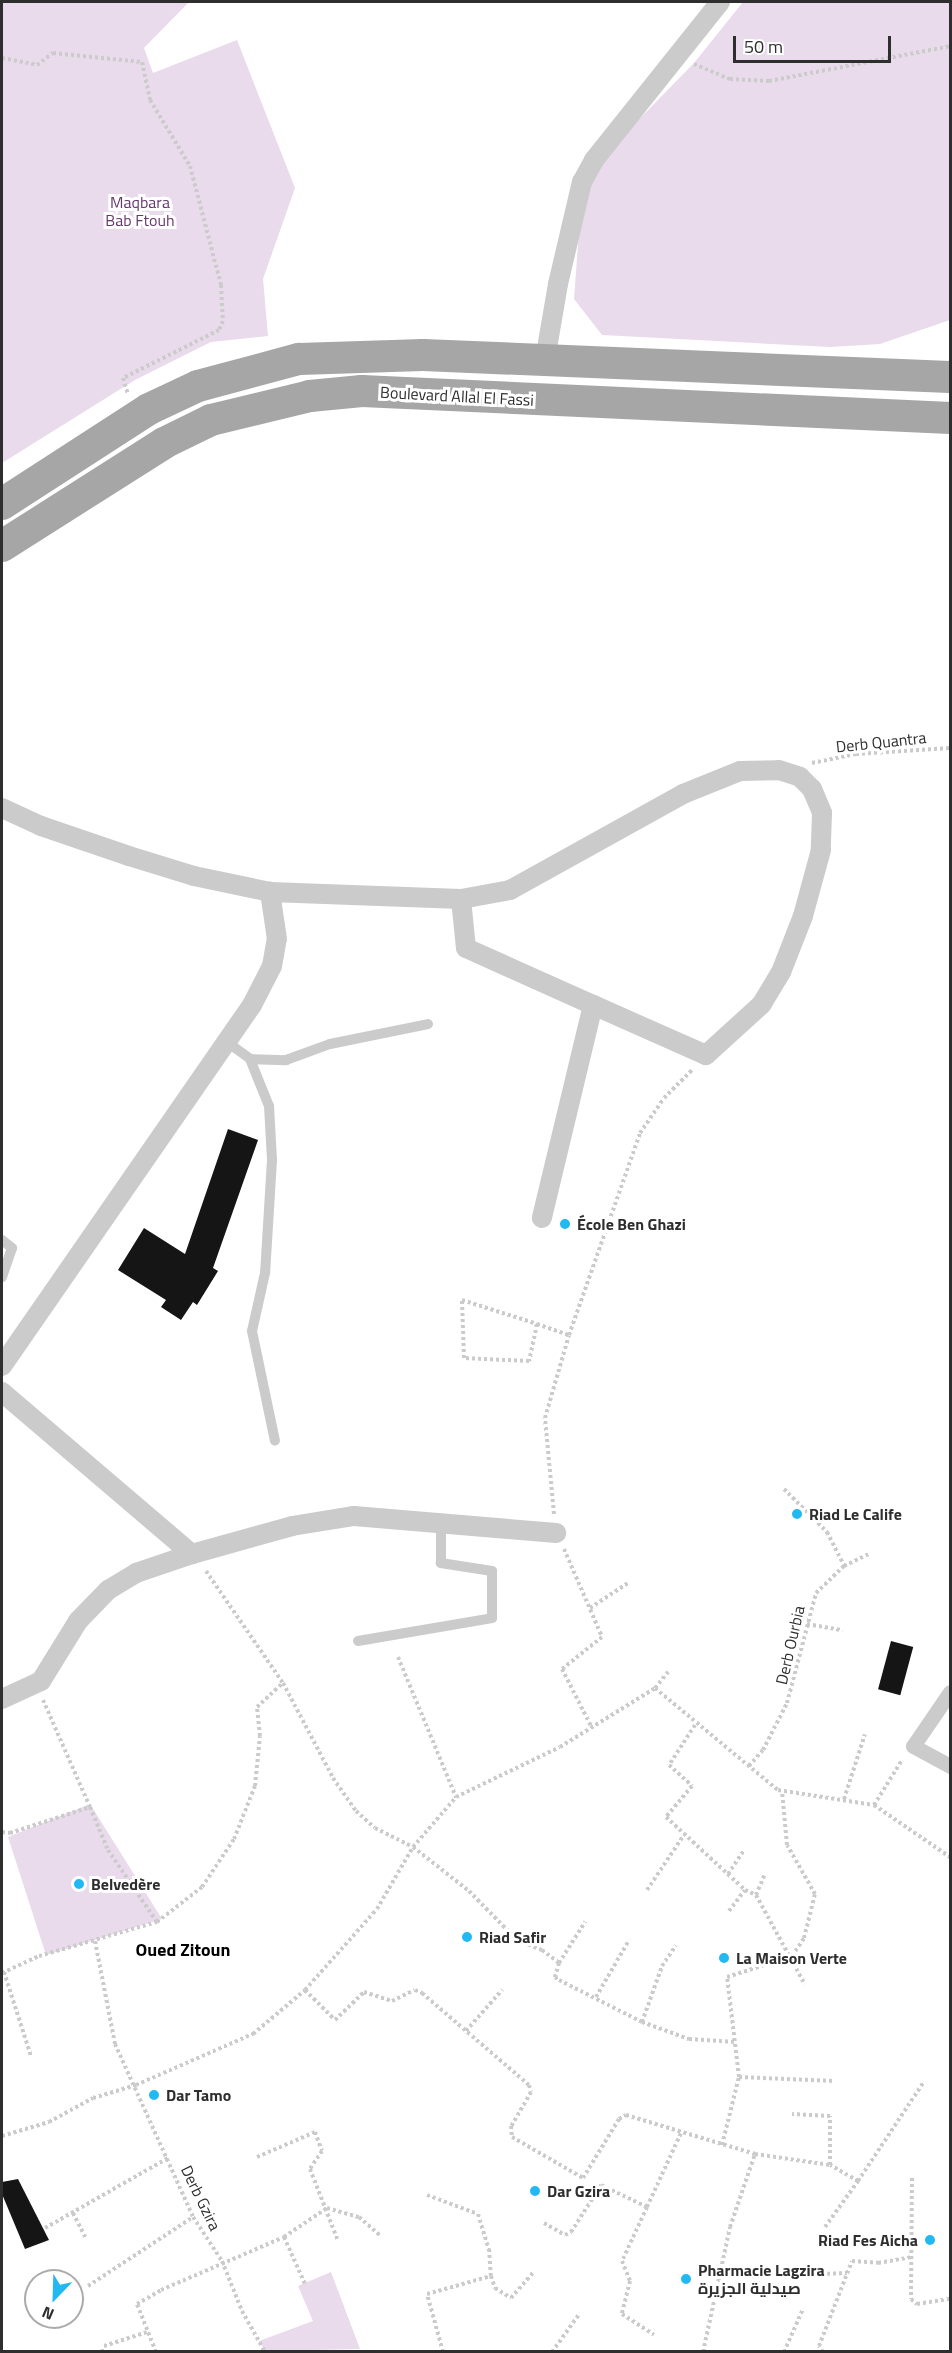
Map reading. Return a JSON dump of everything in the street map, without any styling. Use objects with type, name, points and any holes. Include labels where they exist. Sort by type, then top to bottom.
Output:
[{"type":"main road","points":[[2,504],[149,410],[198,386],[299,359],[359,356],[545,360],[951,377]]},
{"type":"main road","name":"Boulevard Allal El Fassi","points":[[2,546],[164,443],[211,420],[310,396],[362,391],[951,418]]},
{"type":"street","points":[[545,360],[558,284],[582,182],[594,160],[720,2]]},
{"type":"street","points":[[2,808],[41,826],[194,876],[270,892],[461,899],[510,890],[683,794],[740,771],[779,770],[800,777],[812,789],[822,813],[821,850],[803,916],[776,980],[762,1004],[706,1055],[466,948],[461,899]]},
{"type":"street","points":[[2,1366],[252,1005],[272,966],[277,939],[270,892]]},
{"type":"street","points":[[542,1218],[592,1005]]},
{"type":"street","points":[[2,1392],[192,1554]]},
{"type":"street","points":[[2,1700],[37,1686],[92,1603],[136,1573],[192,1554],[292,1526],[354,1516],[556,1533]]},
{"type":"street","points":[[951,1692],[914,1746],[951,1766]]},
{"type":"lane","points":[[250,1059],[286,1060],[330,1044],[428,1024]]},
{"type":"lane","points":[[227,1042],[250,1059],[269,1106],[272,1160],[266,1273],[252,1331],[275,1441]]},
{"type":"lane","points":[[2,1240],[12,1248],[2,1277]]},
{"type":"lane","points":[[358,1641],[492,1618],[492,1571],[441,1563],[441,1525]]},
{"type":"path","points":[[680,51],[700,70],[730,79],[770,81],[951,46]]},
{"type":"path","points":[[2,58],[37,65],[53,53],[142,62],[150,100],[190,166],[221,285],[223,321],[219,330],[123,378],[129,398]]},
{"type":"path","name":"Derb Quantra","points":[[779,770],[856,754],[951,748]]},
{"type":"path","points":[[592,1728],[561,1672],[565,1666],[601,1640],[590,1608],[556,1533],[545,1418],[569,1335],[640,1133],[664,1098],[706,1055]]},
{"type":"path","points":[[537,1324],[530,1361],[464,1358],[462,1300],[537,1324],[569,1335]]},
{"type":"path","points":[[784,1489],[827,1532],[844,1566]]},
{"type":"path","points":[[192,1554],[283,1683],[333,1778],[356,1811],[393,1840],[413,1847],[469,1891],[517,1940],[542,1950],[558,1963]]},
{"type":"path","name":"Derb Ourbia","points":[[749,1766],[763,1750],[787,1703],[798,1671],[816,1593],[844,1566],[869,1554]]},
{"type":"path","points":[[590,1608],[628,1583]]},
{"type":"path","points":[[807,1624],[842,1630]]},
{"type":"path","points":[[398,1657],[456,1797]]},
{"type":"path","points":[[2,2136],[49,2122],[93,2098],[136,2085],[253,2034],[305,1990],[377,1909],[413,1847],[456,1797],[592,1728],[655,1689],[668,1672]]},
{"type":"path","points":[[31,2056],[3,1972],[39,1956],[157,1922],[202,1887],[234,1839],[255,1786],[260,1736],[257,1707],[283,1683]]},
{"type":"path","points":[[37,1686],[108,1850],[157,1922]]},
{"type":"path","points":[[655,1689],[696,1725],[782,1791],[874,1805],[951,1857]]},
{"type":"path","points":[[696,1725],[669,1765],[692,1786],[666,1817],[745,1890],[756,1895],[792,1956],[805,1985]]},
{"type":"path","points":[[844,1799],[865,1734]]},
{"type":"path","points":[[874,1805],[908,1750]]},
{"type":"path","points":[[722,2145],[739,2077],[727,1977],[792,1956],[804,1938],[815,1891],[788,1845],[782,1791]]},
{"type":"path","points":[[2,1832],[10,1833],[90,1807]]},
{"type":"path","points":[[647,1890],[684,1835]]},
{"type":"path","points":[[728,1874],[744,1850]]},
{"type":"path","points":[[756,1895],[765,1874]]},
{"type":"path","points":[[729,1911],[745,1890]]},
{"type":"path","points":[[585,1922],[558,1963],[555,1977],[642,2022],[689,2039],[736,2042]]},
{"type":"path","points":[[596,1997],[629,1940]]},
{"type":"path","name":"Derb Gzira","points":[[95,1941],[115,2044],[136,2085],[193,2217],[222,2261],[242,2311],[265,2352]]},
{"type":"path","points":[[642,2022],[658,1975],[676,1945]]},
{"type":"path","points":[[305,1990],[335,2020],[364,1992],[397,2001],[415,1990],[529,2085],[531,2092],[511,2126],[512,2137],[577,2176],[587,2177],[621,2116],[755,2154],[831,2165],[858,2181]]},
{"type":"path","points":[[466,2031],[502,1990]]},
{"type":"path","points":[[739,2077],[835,2081]]},
{"type":"path","points":[[825,2227],[923,2083]]},
{"type":"path","points":[[792,2114],[830,2116],[831,2165]]},
{"type":"path","points":[[257,2157],[315,2132],[322,2151],[310,2169],[338,2241]]},
{"type":"path","points":[[654,2335],[622,2314],[630,2281],[622,2261],[681,2133]]},
{"type":"path","points":[[703,2352],[730,2227],[755,2154]]},
{"type":"path","points":[[45,2228],[168,2158]]},
{"type":"path","points":[[912,2178],[913,2303],[951,2300]]},
{"type":"path","points":[[544,2223],[565,2235],[571,2232],[602,2184],[647,2207]]},
{"type":"path","points":[[427,2194],[477,2211],[489,2249],[491,2276],[495,2288],[511,2298],[534,2272]]},
{"type":"path","points":[[156,2352],[147,2332],[138,2301],[222,2261],[284,2236],[327,2208],[359,2217],[382,2237]]},
{"type":"path","points":[[73,2213],[86,2239]]},
{"type":"path","points":[[88,2286],[193,2217]]},
{"type":"path","points":[[284,2236],[304,2283]]},
{"type":"path","points":[[823,2352],[819,2346],[852,2261],[878,2263],[911,2257]]},
{"type":"path","points":[[721,2270],[743,2277],[847,2273]]},
{"type":"path","points":[[443,2352],[426,2295],[491,2276]]},
{"type":"path","points":[[784,2352],[803,2309]]},
{"type":"path","points":[[552,2352],[580,2313]]},
{"type":"path","points":[[102,2352],[104,2346],[147,2332]]},
{"type":"green space","name":"Maqbara Bab Ftouh","points":[[2,2],[189,2],[144,48],[153,73],[237,40],[295,188],[263,279],[268,336],[211,342],[135,380],[2,463]]},
{"type":"green space","points":[[743,2],[950,2],[950,320],[880,344],[830,347],[602,335],[574,299],[582,190],[605,154],[694,63]]},
{"type":"green space","points":[[90,1804],[162,1919],[46,1955],[8,1837]]},
{"type":"green space","points":[[331,2272],[360,2349],[265,2351],[259,2341],[313,2321],[298,2286]]},
{"type":"building","points":[[228,1129],[258,1140],[213,1268],[218,1271],[197,1305],[193,1302],[181,1320],[161,1307],[166,1300],[118,1270],[144,1228],[185,1254]]},
{"type":"building","points":[[891,1641],[913,1647],[900,1695],[878,1689]]},
{"type":"building","points":[[18,2179],[49,2240],[25,2249],[2,2194],[2,2182]]},
{"type":"place","name":"École Ben Ghazi","points":[[565,1224]]},
{"type":"place","name":"Riad Le Calife","points":[[797,1514]]},
{"type":"place","name":"Belvedère","points":[[79,1884]]},
{"type":"place","name":"Riad Safir","points":[[467,1937]]},
{"type":"place","name":"La Maison Verte","points":[[724,1958]]},
{"type":"place","name":"Dar Tamo","points":[[154,2095]]},
{"type":"place","name":"Dar Gzira","points":[[535,2191]]},
{"type":"place","name":"Riad Fes Aicha","points":[[930,2240]]},
{"type":"place","name":"Pharmacie Lagzira صيدلية الجزيرة","points":[[686,2279]]},
{"type":"district","name":"Oued Zitoun","points":[[183,1950]]}]
